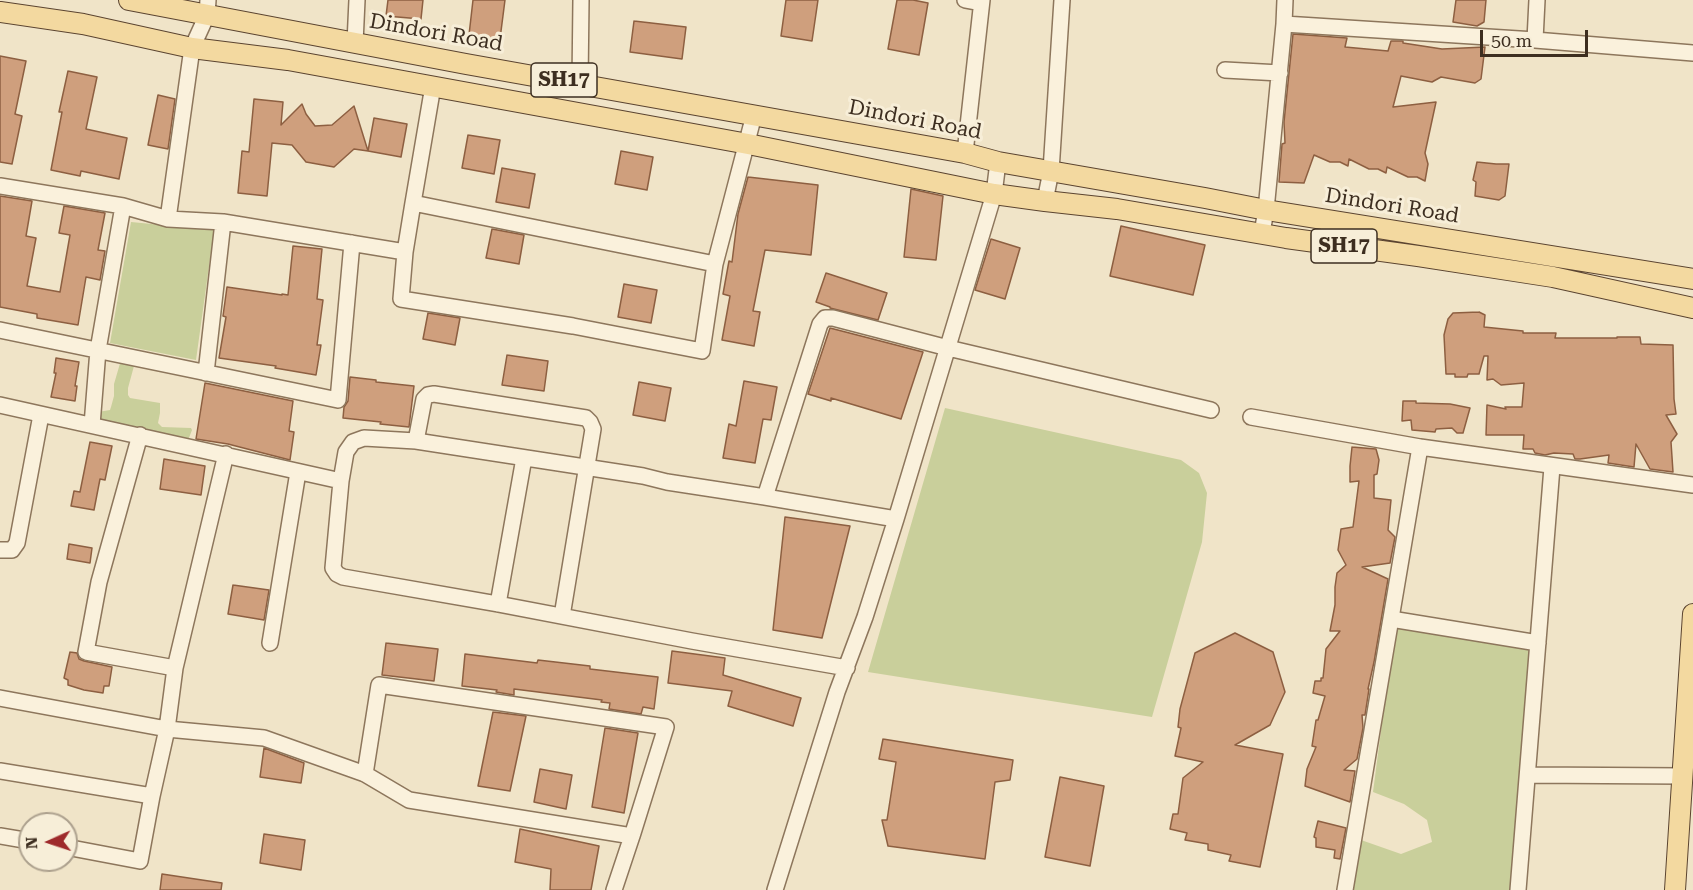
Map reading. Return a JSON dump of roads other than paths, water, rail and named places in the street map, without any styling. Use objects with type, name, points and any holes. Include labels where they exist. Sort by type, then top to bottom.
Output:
[{"type":"main road","name":"Dindori Road","points":[[129,0],[207,8],[356,43],[466,64],[965,153],[998,162],[1266,210],[1693,279]]},
{"type":"main road","points":[[0,12],[83,24],[192,48],[288,60],[433,86],[748,144],[994,194]]},
{"type":"main road","name":"SH17","points":[[994,194],[1118,209],[1286,238],[1553,277],[1693,308]]},
{"type":"main road","points":[[1676,890],[1693,614]]},
{"type":"street","points":[[356,43],[357,0]]},
{"type":"street","points":[[580,83],[582,0]]},
{"type":"street","points":[[965,0],[982,1],[965,153]]},
{"type":"street","points":[[1045,201],[1051,171],[1062,0]]},
{"type":"street","points":[[1262,233],[1280,73],[1285,0]]},
{"type":"street","points":[[1535,40],[1537,0]]},
{"type":"street","points":[[168,219],[192,48],[207,8]]},
{"type":"street","points":[[1284,24],[1693,53]]},
{"type":"street","points":[[1225,70],[1280,73]]},
{"type":"street","points":[[433,86],[412,203],[401,299],[573,326],[702,351],[715,264],[754,115]]},
{"type":"street","points":[[775,890],[837,692],[865,617],[896,519],[994,194],[998,162]]},
{"type":"street","points":[[0,186],[123,206],[168,219],[224,222],[405,252]]},
{"type":"street","points":[[412,203],[715,264]]},
{"type":"street","points":[[92,425],[98,350],[123,206]]},
{"type":"street","points":[[206,373],[224,222]]},
{"type":"street","points":[[0,330],[338,400],[352,243]]},
{"type":"street","points":[[765,497],[820,324],[825,318],[833,318],[948,348],[1211,410]]},
{"type":"street","points":[[416,441],[424,399],[434,394],[586,418],[590,422],[592,429],[587,467],[562,616]]},
{"type":"street","points":[[0,405],[341,481]]},
{"type":"street","points":[[0,550],[12,550],[17,543],[42,415]]},
{"type":"street","points":[[1251,417],[1420,447],[1693,485]]},
{"type":"street","points":[[140,435],[99,582],[86,652],[175,668]]},
{"type":"street","points":[[847,668],[336,574],[333,568],[346,452],[353,442],[364,438],[416,441],[896,519]]},
{"type":"street","points":[[1345,890],[1420,447]]},
{"type":"street","points":[[78,850],[140,861],[167,729],[175,668],[226,454]]},
{"type":"street","points":[[498,604],[524,458]]},
{"type":"street","points":[[1518,890],[1552,467]]},
{"type":"street","points":[[270,643],[298,472]]},
{"type":"street","points":[[1391,619],[1538,643]]},
{"type":"street","points":[[365,774],[380,685],[666,727],[614,890]]},
{"type":"street","points":[[0,698],[167,729],[264,738],[365,774],[409,800],[632,836]]},
{"type":"street","points":[[0,771],[152,796]]},
{"type":"street","points":[[1528,775],[1682,776]]},
{"type":"street","points":[[0,836],[18,839]]}]
